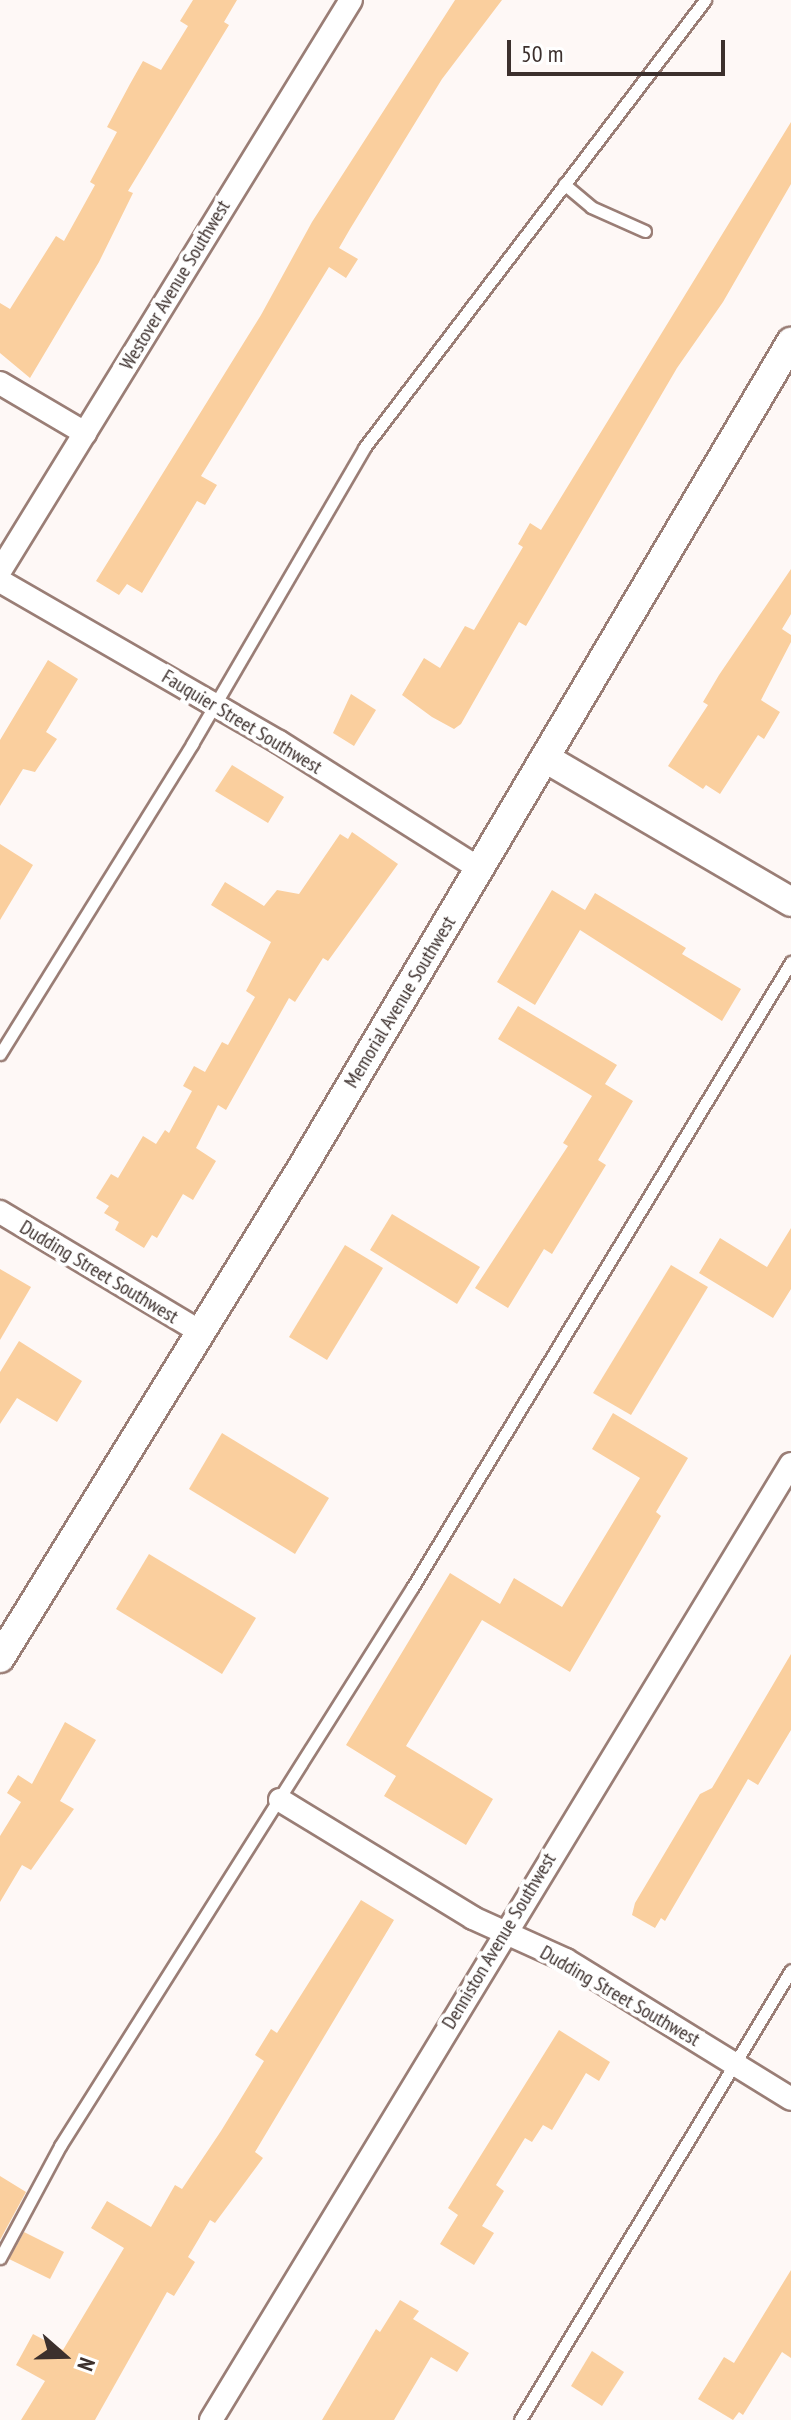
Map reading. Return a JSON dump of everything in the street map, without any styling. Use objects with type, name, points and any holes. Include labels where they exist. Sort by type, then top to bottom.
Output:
[{"type":"street","name":"Westover Avenue Southwest","points":[[0,571],[351,0]]},
{"type":"street","name":"Memorial Avenue Southwest","points":[[0,1658],[480,869],[791,342]]},
{"type":"street","points":[[0,383],[85,433]]},
{"type":"street","name":"Fauquier Street Southwest","points":[[0,581],[211,703],[480,869]]},
{"type":"street","points":[[545,758],[791,902]]},
{"type":"street","name":"Dudding Street Southwest","points":[[0,1212],[199,1331]]},
{"type":"street","name":"Denniston Avenue Southwest","points":[[211,2420],[791,1464]]},
{"type":"street","name":"Dudding Street Southwest","points":[[280,1800],[505,1932],[566,1960],[791,2099]]},
{"type":"lane","points":[[0,1054],[192,744],[211,703],[364,448],[705,0]]},
{"type":"lane","points":[[564,184],[591,207],[645,231]]},
{"type":"lane","points":[[0,2258],[60,2146],[280,1800],[791,962]]},
{"type":"lane","points":[[520,2420],[791,1970]]},
{"type":"building","points":[[193,0],[237,0],[224,22],[229,25],[128,191],[133,193],[99,262],[30,378],[0,353],[0,303],[10,309],[56,236],[64,241],[95,185],[90,182],[117,132],[107,127],[130,84],[143,61],[161,70],[188,26],[180,21]]},
{"type":"building","points":[[455,0],[502,0],[442,79],[339,248],[358,259],[346,278],[329,267],[201,476],[217,485],[205,505],[197,501],[142,593],[127,584],[119,595],[96,581],[261,315],[312,222]]},
{"type":"building","points":[[791,122],[791,184],[723,302],[677,368],[526,626],[519,622],[461,724],[454,729],[432,717],[402,695],[424,658],[440,668],[465,626],[474,630],[523,547],[518,544],[530,523],[541,530]]},
{"type":"building","points":[[791,569],[791,614],[782,629],[791,635],[791,642],[761,700],[780,712],[764,739],[758,735],[720,794],[706,785],[703,789],[668,766],[708,705],[703,702],[719,675]]},
{"type":"building","points":[[48,660],[78,679],[46,732],[57,739],[35,772],[23,769],[0,806],[0,740]]},
{"type":"building","points":[[351,694],[376,710],[354,746],[333,733]]},
{"type":"building","points":[[232,765],[284,797],[268,823],[215,791]]},
{"type":"building","points":[[352,832],[398,864],[328,961],[323,958],[295,1002],[289,998],[226,1110],[218,1105],[196,1148],[216,1161],[193,1200],[183,1194],[157,1238],[152,1235],[144,1248],[115,1230],[119,1222],[104,1213],[109,1206],[96,1198],[111,1174],[118,1178],[143,1136],[156,1144],[165,1130],[169,1133],[192,1091],[183,1086],[194,1066],[205,1072],[222,1042],[228,1045],[255,997],[246,991],[271,942],[211,905],[225,882],[264,906],[277,890],[299,894],[340,834],[348,839]]},
{"type":"building","points":[[0,844],[33,865],[0,920]]},
{"type":"building","points":[[552,890],[585,910],[595,893],[686,948],[682,954],[741,989],[722,1021],[580,930],[535,1005],[497,982]]},
{"type":"building","points":[[518,1006],[617,1065],[605,1084],[633,1101],[598,1160],[606,1165],[552,1254],[544,1249],[508,1308],[475,1288],[568,1146],[563,1143],[592,1096],[498,1039]]},
{"type":"building","points":[[392,1214],[480,1267],[457,1304],[370,1250]]},
{"type":"building","points":[[791,1228],[791,1289],[773,1318],[699,1273],[720,1238],[767,1267]]},
{"type":"building","points":[[345,1245],[383,1268],[327,1360],[289,1337]]},
{"type":"building","points":[[671,1265],[708,1287],[631,1415],[593,1393]]},
{"type":"building","points":[[0,1269],[31,1287],[0,1340]]},
{"type":"building","points":[[19,1341],[82,1381],[57,1422],[17,1398],[0,1424],[0,1372]]},
{"type":"building","points":[[613,1413],[688,1458],[656,1512],[661,1516],[570,1672],[482,1620],[406,1746],[493,1799],[466,1845],[384,1796],[396,1776],[346,1745],[450,1573],[500,1604],[514,1578],[562,1607],[640,1478],[592,1449]]},
{"type":"building","points":[[222,1433],[329,1498],[295,1554],[189,1489]]},
{"type":"building","points":[[149,1554],[256,1618],[222,1674],[116,1609]]},
{"type":"building","points":[[791,1654],[791,1730],[758,1785],[748,1779],[665,1921],[661,1918],[655,1928],[632,1915],[635,1903],[700,1794],[712,1788]]},
{"type":"building","points":[[65,1722],[96,1740],[60,1801],[74,1809],[31,1870],[22,1865],[0,1902],[0,1836],[21,1802],[7,1793],[18,1775],[32,1784]]},
{"type":"building","points":[[361,1900],[394,1920],[255,2152],[263,2158],[215,2223],[210,2220],[188,2257],[195,2262],[174,2296],[167,2292],[95,2420],[21,2420],[45,2381],[16,2365],[33,2334],[63,2350],[124,2248],[91,2228],[107,2201],[151,2227],[175,2185],[182,2189],[221,2131],[264,2061],[255,2055],[271,2029],[277,2033]]},
{"type":"building","points":[[559,2030],[610,2062],[599,2081],[586,2073],[552,2130],[543,2125],[532,2142],[525,2138],[496,2185],[504,2191],[482,2226],[494,2233],[474,2265],[440,2244],[458,2215],[448,2208]]},
{"type":"building","points":[[0,2176],[26,2192],[0,2240]]},
{"type":"building","points":[[24,2232],[64,2252],[50,2279],[9,2259]]},
{"type":"building","points":[[791,2270],[791,2358],[782,2352],[743,2415],[739,2412],[733,2420],[698,2399],[724,2357],[734,2363]]},
{"type":"building","points":[[400,2300],[419,2311],[413,2319],[469,2353],[457,2372],[431,2357],[394,2420],[322,2420],[376,2329],[380,2332]]},
{"type":"building","points":[[592,2351],[624,2372],[602,2406],[571,2386]]}]
